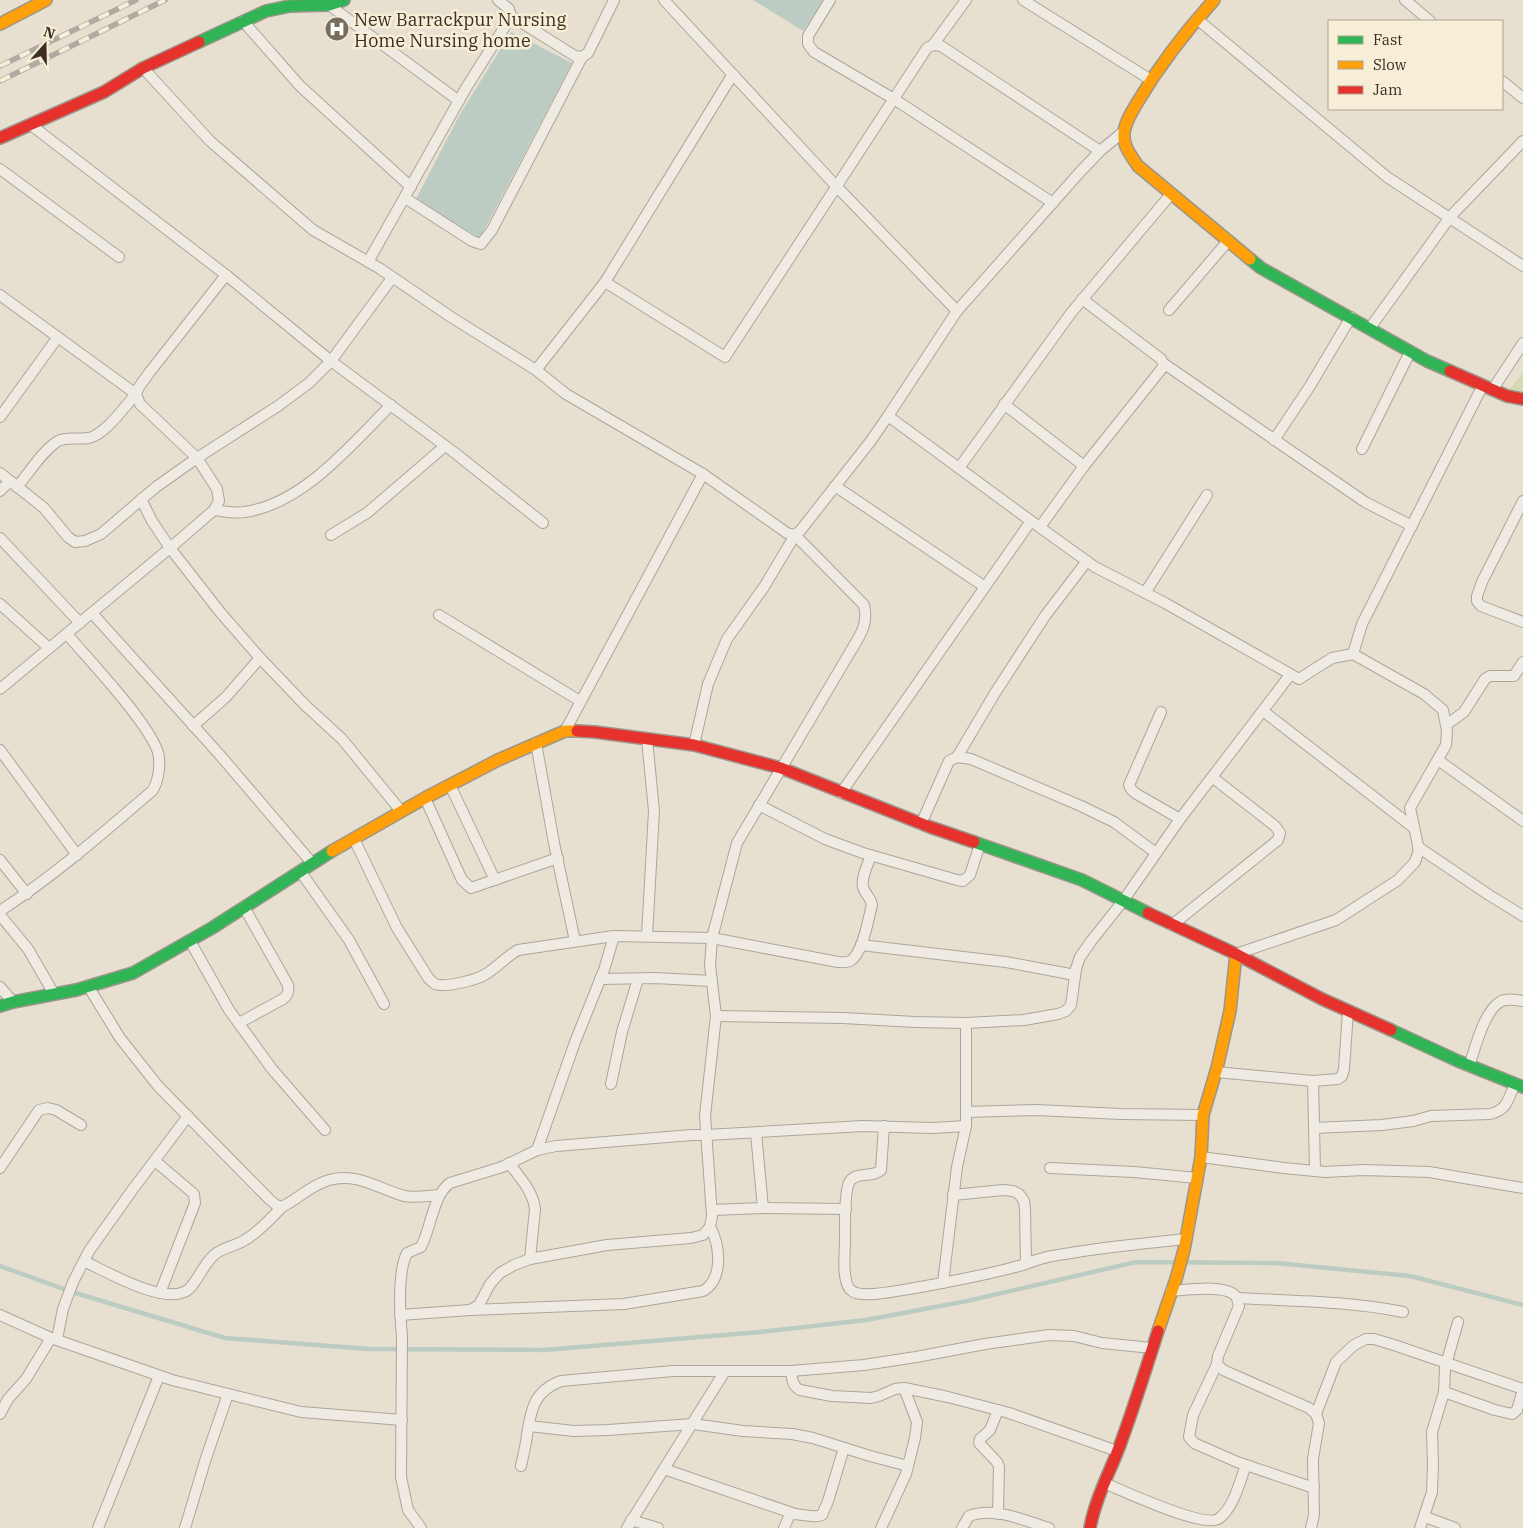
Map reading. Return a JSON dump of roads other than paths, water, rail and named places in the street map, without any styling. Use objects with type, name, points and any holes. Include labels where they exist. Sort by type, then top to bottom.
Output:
[{"type":"street","points":[[0,24],[46,0]]},
{"type":"street","points":[[0,138],[104,92],[143,68],[266,11],[290,6],[329,5],[344,0]]},
{"type":"street","points":[[498,0],[509,9],[511,16],[575,56],[582,57]]},
{"type":"street","points":[[405,198],[472,241],[481,244],[492,230],[549,117],[582,57],[588,53],[614,0]]},
{"type":"street","points":[[664,0],[837,187],[956,311]]},
{"type":"street","points":[[830,0],[808,36],[808,44],[814,52],[894,99],[1053,203]]},
{"type":"street","points":[[605,282],[725,357],[927,48],[933,45],[966,0]]},
{"type":"street","points":[[1023,0],[1151,80]]},
{"type":"street","points":[[694,745],[708,684],[727,639],[764,587],[795,535],[870,442],[956,311],[1100,151],[1123,132],[1151,80],[1197,19],[1214,0]]},
{"type":"street","points":[[1405,0],[1429,20]]},
{"type":"street","points":[[329,5],[459,101]]},
{"type":"street","points":[[368,262],[459,101],[511,16]]},
{"type":"street","points":[[1197,19],[1387,177],[1523,266]]},
{"type":"street","points":[[243,21],[300,86],[411,187]]},
{"type":"street","points":[[933,45],[940,46],[1100,151]]},
{"type":"street","points":[[143,68],[210,141],[313,230],[368,262],[536,370],[566,394],[703,474],[787,533],[795,535],[864,605],[866,614],[865,626],[737,843],[712,938],[710,965],[716,1016],[705,1116],[712,1210],[710,1228],[718,1245],[716,1272],[709,1287],[703,1291],[624,1304],[470,1310],[400,1315]]},
{"type":"street","points":[[536,370],[605,282],[733,74]]},
{"type":"street","points":[[1503,82],[1523,98]]},
{"type":"street","points":[[31,125],[226,275],[331,361],[445,446],[543,523]]},
{"type":"street","points":[[1123,132],[1126,146],[1138,166],[1261,268],[1427,361],[1507,396],[1523,399]]},
{"type":"street","points":[[1370,328],[1450,217],[1523,141]]},
{"type":"street","points":[[0,168],[119,257]]},
{"type":"street","points":[[959,468],[1071,313],[1171,194]]},
{"type":"street","points":[[1169,310],[1228,241]]},
{"type":"street","points":[[0,492],[14,484],[59,441],[68,438],[91,438],[104,430],[136,394],[149,373],[226,275]]},
{"type":"street","points":[[0,473],[44,508],[68,537],[75,542],[85,541],[101,534],[141,499],[197,458],[278,406],[309,383],[331,361],[392,278]]},
{"type":"street","points":[[0,295],[136,394],[140,404],[197,458],[217,489],[219,500],[214,510],[0,690]]},
{"type":"street","points":[[1082,299],[1161,359],[1163,363],[1274,440],[1365,502],[1412,526]]},
{"type":"street","points":[[1274,440],[1310,386],[1351,317]]},
{"type":"street","points":[[0,417],[58,337]]},
{"type":"street","points":[[1353,654],[1362,624],[1412,526],[1488,387],[1523,343]]},
{"type":"street","points":[[1362,449],[1410,352]]},
{"type":"street","points":[[841,793],[985,587],[1163,367],[1163,363]]},
{"type":"street","points":[[1004,404],[1084,466]]},
{"type":"street","points":[[214,510],[242,513],[261,509],[289,497],[327,469],[391,405]]},
{"type":"street","points":[[888,416],[1087,561],[1299,679],[1332,658],[1353,654],[1424,694],[1442,710],[1448,731],[1446,745],[1410,808],[1418,846],[1415,862],[1398,880],[1336,920],[1236,954]]},
{"type":"street","points":[[331,536],[366,513],[445,446]]},
{"type":"street","points":[[565,731],[703,474]]},
{"type":"street","points":[[836,486],[985,587]]},
{"type":"street","points":[[1145,592],[1207,495]]},
{"type":"street","points":[[141,499],[152,521],[170,548],[220,612],[260,658],[342,740],[401,811]]},
{"type":"street","points":[[1523,501],[1482,582],[1477,596],[1477,601],[1482,606],[1523,622]]},
{"type":"street","points":[[0,538],[80,623]]},
{"type":"street","points":[[921,824],[949,761],[957,756],[1045,616],[1087,561]]},
{"type":"street","points":[[0,604],[49,648]]},
{"type":"street","points":[[92,613],[219,754],[312,863]]},
{"type":"street","points":[[439,615],[580,702]]},
{"type":"street","points":[[0,912],[27,894],[77,854],[152,791],[156,785],[159,757],[156,746],[138,718],[67,634]]},
{"type":"street","points":[[193,726],[226,697],[260,658]]},
{"type":"street","points":[[1446,725],[1464,712],[1485,679],[1490,676],[1519,678],[1523,662]]},
{"type":"street","points":[[716,1016],[966,1022],[1024,1020],[1058,1014],[1066,1010],[1071,1005],[1075,975],[1080,957],[1123,901],[1180,819],[1290,674]]},
{"type":"street","points":[[1263,711],[1414,828]]},
{"type":"street","points":[[1161,712],[1129,785],[1135,793],[1180,819]]},
{"type":"street","points":[[0,1006],[88,986],[133,973],[244,907],[312,863],[425,798],[498,760],[565,731],[595,732],[694,745],[780,768],[921,824],[1082,880],[1172,925],[1236,954],[1322,999],[1469,1066],[1519,1085],[1500,1112],[1431,1116],[1414,1121],[1382,1125],[1314,1128]]},
{"type":"street","points":[[647,739],[654,811],[647,936]]},
{"type":"street","points":[[536,743],[575,941]]},
{"type":"street","points":[[0,750],[77,854]]},
{"type":"street","points":[[957,756],[971,759],[1114,822],[1156,853]]},
{"type":"street","points":[[1438,760],[1523,821]]},
{"type":"street","points":[[1172,925],[1278,840],[1280,832],[1275,826],[1212,778]]},
{"type":"street","points":[[450,785],[495,880]]},
{"type":"street","points":[[425,798],[462,880],[471,888],[558,858]]},
{"type":"street","points":[[759,805],[825,839],[871,855],[957,880],[964,881],[970,875],[980,844]]},
{"type":"street","points":[[354,838],[397,928],[429,979],[436,984],[445,985],[478,979],[518,950],[614,936],[712,938],[838,962],[851,961],[856,956],[861,945],[872,906],[872,901],[863,888],[863,881],[871,855]]},
{"type":"street","points":[[1418,846],[1523,916]]},
{"type":"street","points":[[0,860],[27,894]]},
{"type":"street","points":[[300,871],[349,940],[384,1004]]},
{"type":"street","points":[[239,1023],[283,1000],[288,995],[288,985],[244,907]]},
{"type":"street","points":[[0,915],[28,949],[54,994]]},
{"type":"street","points":[[537,1150],[614,936]]},
{"type":"street","points":[[190,940],[229,1010],[272,1069],[325,1130]]},
{"type":"street","points":[[861,945],[1006,962],[1075,975]]},
{"type":"street","points":[[1090,1528],[1092,1517],[1118,1451],[1176,1279],[1185,1244],[1201,1157],[1203,1115],[1216,1072],[1230,1011],[1236,954]]},
{"type":"street","points":[[600,979],[712,981]]},
{"type":"street","points":[[611,1084],[622,1032],[638,979]]},
{"type":"street","points":[[88,986],[120,1038],[158,1086],[268,1199],[282,1207]]},
{"type":"street","points":[[0,987],[13,1002]]},
{"type":"street","points":[[1469,1066],[1492,1009],[1500,1002],[1507,1000],[1523,1001]]},
{"type":"street","points":[[1216,1072],[1313,1081],[1338,1079],[1342,1076],[1344,1069],[1348,1011]]},
{"type":"street","points":[[943,1283],[957,1167],[966,1126],[966,1022]]},
{"type":"street","points":[[1313,1081],[1315,1171]]},
{"type":"street","points":[[0,1168],[40,1110],[48,1108],[56,1110],[82,1125]]},
{"type":"street","points":[[966,1112],[1036,1110],[1203,1115]]},
{"type":"street","points":[[0,1414],[8,1399],[26,1379],[54,1339],[73,1282],[94,1244],[188,1116]]},
{"type":"street","points":[[422,1528],[408,1510],[401,1477],[402,1337],[400,1315],[402,1269],[407,1253],[421,1247],[427,1236],[439,1195],[443,1188],[450,1183],[502,1167],[537,1150],[556,1146],[692,1135],[863,1126],[932,1128],[966,1126]]},
{"type":"street","points":[[884,1126],[881,1170],[878,1173],[859,1176],[850,1181],[848,1188],[845,1272],[847,1287],[853,1293],[866,1294],[943,1283],[1044,1258],[1105,1248],[1185,1244]]},
{"type":"street","points":[[756,1132],[763,1208]]},
{"type":"street","points":[[1201,1157],[1315,1171],[1429,1172],[1523,1188]]},
{"type":"street","points":[[154,1161],[194,1194],[195,1203],[160,1293]]},
{"type":"street","points":[[509,1163],[530,1191],[534,1201],[535,1209],[530,1259]]},
{"type":"street","points":[[1050,1168],[1134,1172],[1197,1178]]},
{"type":"street","points":[[84,1261],[143,1289],[168,1295],[177,1295],[189,1290],[209,1259],[216,1253],[244,1241],[263,1227],[282,1207],[313,1185],[331,1179],[350,1179],[370,1182],[403,1196],[439,1195]]},
{"type":"street","points":[[954,1195],[1002,1190],[1013,1191],[1019,1194],[1024,1201],[1025,1210],[1026,1264]]},
{"type":"street","points":[[712,1210],[763,1208],[846,1209]]},
{"type":"street","points":[[470,1310],[479,1305],[490,1284],[500,1273],[514,1264],[530,1259],[607,1245],[691,1238],[703,1235],[710,1228]]},
{"type":"street","points":[[1171,1291],[1223,1290],[1232,1293],[1237,1298],[1239,1306],[1218,1356],[1217,1364],[1193,1415],[1189,1437],[1194,1443],[1246,1465],[1314,1488]]},
{"type":"street","points":[[1237,1298],[1376,1306],[1403,1312]]},
{"type":"street","points":[[0,1315],[54,1339],[159,1376],[301,1412],[402,1420]]},
{"type":"street","points":[[1420,1528],[1432,1492],[1432,1432],[1444,1392],[1446,1362],[1458,1322]]},
{"type":"street","points":[[521,1466],[532,1409],[540,1394],[551,1384],[561,1381],[673,1371],[791,1370],[864,1365],[1049,1335],[1074,1336],[1102,1343],[1152,1348]]},
{"type":"street","points":[[1316,1414],[1336,1362],[1362,1340],[1374,1339],[1523,1389],[1517,1410],[1512,1414],[1500,1412],[1444,1392]]},
{"type":"street","points":[[1217,1364],[1223,1370],[1310,1408],[1316,1414],[1319,1423],[1313,1459],[1314,1516],[1311,1528]]},
{"type":"street","points":[[791,1370],[796,1388],[800,1390],[832,1396],[871,1398],[895,1389],[904,1388],[998,1410],[1118,1451]]},
{"type":"street","points":[[658,1528],[629,1524],[725,1371]]},
{"type":"street","points":[[98,1528],[159,1376]]},
{"type":"street","points":[[881,1528],[900,1489],[915,1438],[917,1422],[904,1388]]},
{"type":"street","points":[[185,1528],[228,1394]]},
{"type":"street","points":[[998,1410],[990,1430],[980,1439],[979,1443],[997,1462],[999,1467],[998,1514]]},
{"type":"street","points":[[528,1426],[574,1431],[693,1424],[743,1431],[792,1434],[813,1438],[908,1466]]},
{"type":"street","points":[[664,1469],[795,1514],[817,1517],[822,1515],[828,1501],[844,1448]]},
{"type":"street","points":[[1104,1483],[1183,1515],[1205,1521],[1216,1521],[1233,1501],[1246,1465]]},
{"type":"street","points":[[962,1528],[969,1516],[982,1512],[998,1514],[1049,1528]]},
{"type":"street","points":[[784,1528],[790,1514],[795,1514]]},
{"type":"street","points":[[1425,1516],[1455,1528]]},
{"type":"waterway","points":[[0,1266],[72,1292],[225,1338],[369,1349],[544,1350],[760,1332],[866,1320],[967,1301],[1136,1262],[1276,1263],[1410,1276],[1523,1305]]},
{"type":"railway","points":[[0,66],[136,0]]},
{"type":"railway","points":[[0,81],[165,0]]},
{"type":"place","name":"New Barrackpur Nursing Home Nursing home","points":[[337,29]]}]
